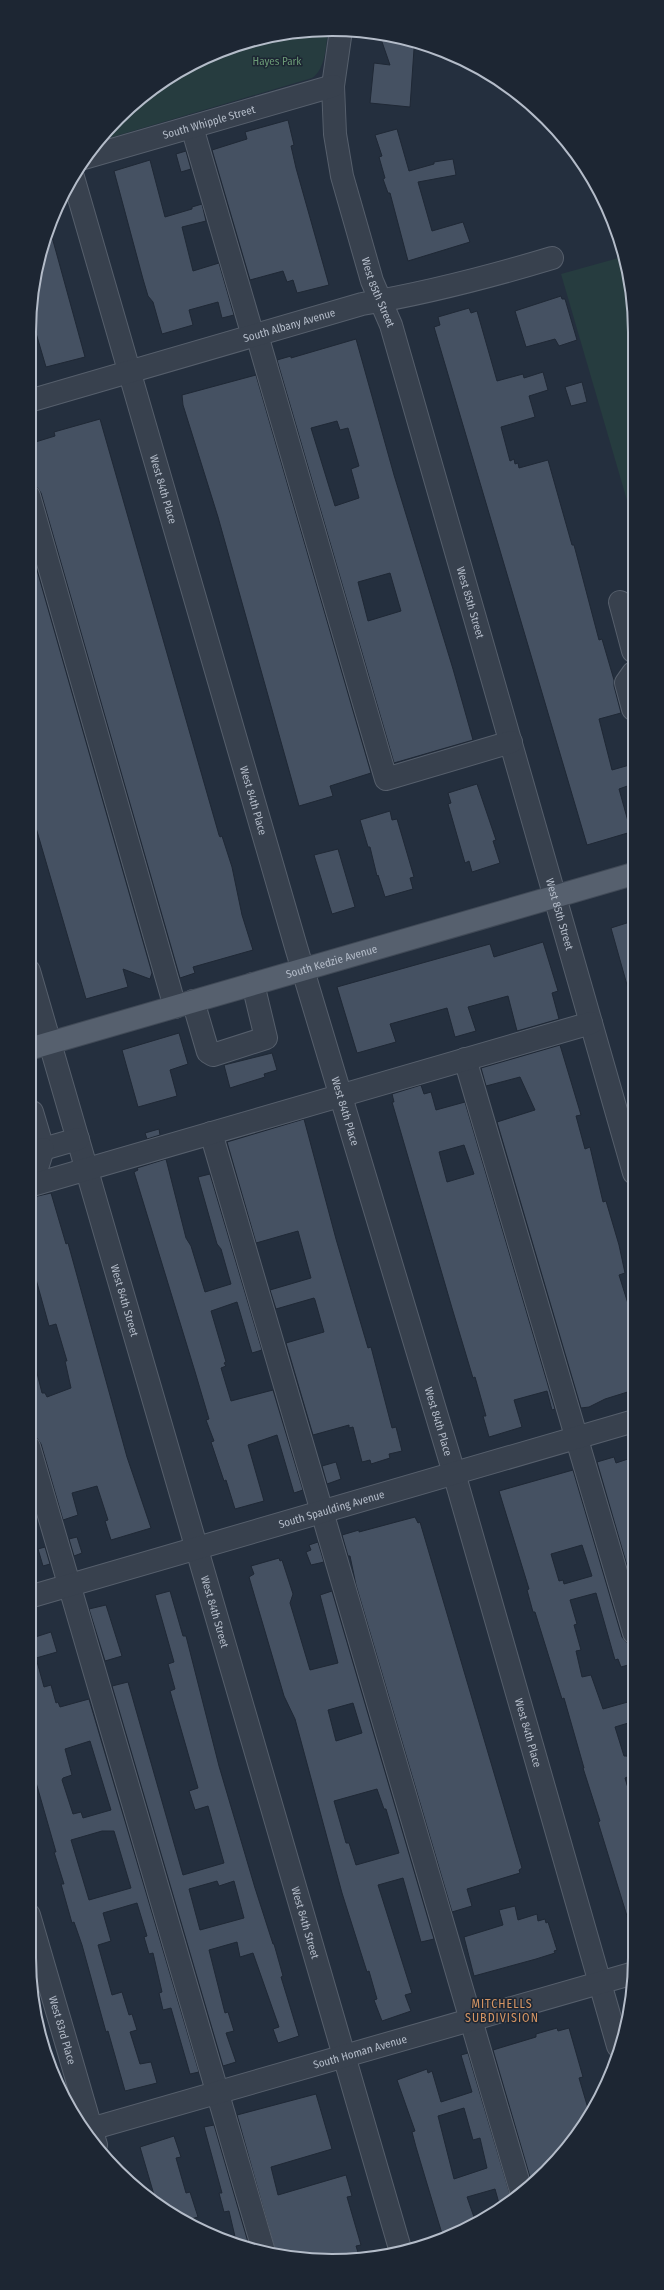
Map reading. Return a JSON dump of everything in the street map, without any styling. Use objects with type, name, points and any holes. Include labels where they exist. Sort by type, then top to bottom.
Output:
[{"type":"main road","name":"South Kedzie Avenue","points":[[36,1047],[628,875]]},
{"type":"street","name":"West 85th Street","points":[[340,36],[333,86],[335,134],[342,176],[372,281],[391,325],[628,1151]]},
{"type":"street","name":"South Whipple Street","points":[[95,155],[333,86]]},
{"type":"street","points":[[192,127],[386,779],[511,742]]},
{"type":"street","name":"West 84th Place","points":[[75,185],[128,372],[340,1096],[454,1473],[616,2040]]},
{"type":"street","name":"South Albany Avenue","points":[[36,399],[362,304],[487,278],[552,258]]},
{"type":"street","points":[[36,519],[184,1004],[208,1052],[213,1055],[266,1038],[253,984]]},
{"type":"street","points":[[620,602],[628,633]]},
{"type":"street","points":[[628,680],[626,683],[628,690]]},
{"type":"street","name":"West 84th Street","points":[[36,995],[198,1548],[343,2056],[399,2246]]},
{"type":"street","points":[[36,1184],[591,1023]]},
{"type":"street","points":[[465,1059],[628,1612]]},
{"type":"street","points":[[211,1133],[520,2187]]},
{"type":"street","points":[[36,1166],[38,1165],[37,1141],[78,1138]]},
{"type":"street","name":"South Spaulding Avenue","points":[[36,1594],[628,1423]]},
{"type":"street","points":[[36,1471],[262,2245]]},
{"type":"street","name":"West 83rd Place","points":[[36,1941],[89,2126]]},
{"type":"street","name":"South Homan Avenue","points":[[94,2133],[217,2092],[627,1975]]},
{"type":"green space","name":"Hayes Park","points":[[327,36],[323,63],[317,74],[312,78],[108,138],[137,109],[168,86],[201,67],[255,46],[293,39]]},
{"type":"green space","points":[[619,258],[625,293],[628,332],[628,504],[561,274]]},
{"type":"building","points":[[382,41],[414,48],[410,107],[370,103],[374,63],[390,65]]},
{"type":"building","points":[[288,120],[294,145],[291,146],[296,168],[329,285],[297,293],[293,280],[287,282],[283,271],[250,280],[212,150],[247,139],[245,132]]},
{"type":"building","points":[[397,129],[409,171],[434,164],[434,162],[453,159],[456,175],[418,182],[432,231],[463,222],[470,242],[408,261],[390,193],[388,193],[383,179],[385,178],[379,157],[382,156],[375,135]]},
{"type":"building","points":[[186,151],[191,169],[181,172],[176,154]]},
{"type":"building","points":[[150,160],[165,217],[192,209],[192,207],[202,204],[206,221],[182,227],[193,271],[219,263],[234,315],[222,318],[218,302],[189,310],[193,325],[162,334],[153,302],[148,296],[114,171]]},
{"type":"building","points":[[52,237],[85,357],[46,367],[36,332],[42,274]]},
{"type":"building","points":[[561,296],[562,299],[565,299],[577,340],[559,346],[555,339],[526,347],[515,311]]},
{"type":"building","points":[[469,308],[471,313],[477,311],[497,381],[523,374],[524,378],[543,372],[548,390],[529,396],[535,417],[501,427],[510,461],[514,459],[515,464],[518,463],[519,468],[548,460],[572,545],[574,545],[599,640],[602,639],[614,680],[614,686],[621,713],[599,719],[612,770],[628,765],[628,786],[619,789],[628,821],[628,833],[587,845],[434,327],[440,325],[438,317]]},
{"type":"building","points":[[356,339],[394,475],[473,740],[394,763],[277,360],[291,356],[291,358]],"holes":[[[337,421],[340,430],[348,428],[359,466],[351,469],[359,498],[335,506],[311,428]],[[390,573],[401,611],[368,621],[358,582]]]},
{"type":"building","points":[[256,375],[371,773],[330,786],[333,796],[299,806],[218,517],[183,405],[182,395]]},
{"type":"building","points":[[582,382],[587,402],[571,406],[565,387]]},
{"type":"building","points":[[100,419],[219,835],[220,837],[222,836],[232,867],[242,915],[253,950],[193,967],[195,973],[180,978],[41,493],[36,487],[36,442],[55,436],[54,432]]},
{"type":"building","points":[[36,567],[152,973],[150,979],[123,969],[128,987],[86,999],[36,828]]},
{"type":"building","points":[[477,784],[496,840],[493,841],[500,863],[472,872],[469,861],[465,863],[448,804],[451,803],[448,793]]},
{"type":"building","points":[[390,811],[392,820],[397,819],[414,877],[410,878],[413,889],[385,897],[360,820]]},
{"type":"building","points":[[338,849],[355,907],[332,914],[314,855]]},
{"type":"building","points":[[628,923],[628,988],[611,928]]},
{"type":"building","points":[[543,942],[558,991],[552,993],[559,1019],[517,1031],[508,996],[468,1007],[476,1031],[455,1037],[447,1008],[390,1024],[396,1042],[357,1053],[337,987],[490,944],[494,957]]},
{"type":"building","points":[[179,1033],[188,1064],[170,1070],[177,1096],[138,1107],[122,1050]]},
{"type":"building","points":[[560,1045],[581,1115],[576,1116],[585,1149],[590,1147],[603,1202],[606,1201],[619,1245],[625,1273],[619,1275],[628,1304],[628,1392],[605,1399],[589,1407],[581,1408],[497,1122],[535,1110],[520,1077],[486,1086],[481,1068]]},
{"type":"building","points":[[272,1053],[277,1070],[264,1074],[265,1077],[230,1088],[224,1065]]},
{"type":"building","points":[[421,1085],[424,1094],[431,1092],[436,1110],[465,1102],[555,1409],[552,1410],[547,1391],[514,1400],[522,1427],[489,1437],[483,1416],[486,1416],[475,1377],[473,1378],[452,1308],[392,1102],[394,1102],[392,1094]],"holes":[[[464,1145],[474,1174],[447,1182],[439,1152]]]},
{"type":"building","points":[[304,1119],[336,1239],[368,1348],[371,1347],[392,1428],[396,1427],[402,1451],[389,1454],[390,1458],[371,1464],[370,1460],[362,1462],[353,1427],[349,1428],[349,1425],[313,1435],[286,1343],[324,1332],[315,1300],[314,1298],[276,1309],[270,1290],[311,1278],[298,1231],[256,1243],[227,1142]]},
{"type":"building","points":[[159,1129],[160,1135],[147,1139],[145,1133]]},
{"type":"building","points":[[166,1159],[186,1238],[191,1246],[205,1292],[231,1284],[221,1249],[217,1244],[198,1177],[210,1174],[262,1350],[252,1353],[237,1302],[211,1311],[226,1362],[224,1363],[226,1366],[221,1368],[231,1401],[273,1390],[303,1490],[294,1493],[277,1435],[248,1445],[264,1501],[235,1509],[226,1480],[224,1481],[211,1442],[214,1441],[206,1420],[209,1419],[134,1172],[138,1170],[137,1168]]},
{"type":"building","points":[[51,1193],[66,1244],[68,1243],[127,1457],[151,1528],[111,1540],[105,1521],[108,1520],[97,1486],[72,1493],[78,1515],[63,1520],[41,1444],[36,1438],[36,1369],[42,1393],[45,1393],[47,1397],[71,1388],[65,1361],[67,1361],[56,1324],[49,1326],[36,1279],[36,1196]]},
{"type":"building","points":[[614,1457],[616,1463],[628,1459],[628,1569],[597,1462]]},
{"type":"building","points":[[336,1462],[341,1479],[327,1484],[322,1466]]},
{"type":"building","points":[[573,1470],[622,1637],[628,1643],[628,1665],[621,1667],[618,1659],[615,1660],[596,1593],[570,1600],[577,1624],[574,1625],[581,1650],[576,1651],[582,1677],[591,1675],[603,1709],[628,1702],[628,1723],[615,1727],[624,1756],[627,1756],[628,1758],[628,1777],[625,1778],[628,1788],[628,1919],[598,1822],[600,1821],[583,1768],[564,1698],[562,1699],[535,1612],[533,1612],[527,1590],[529,1589],[499,1491]],"holes":[[[582,1545],[592,1576],[564,1584],[563,1580],[559,1581],[551,1554]]]},
{"type":"building","points":[[415,1517],[418,1523],[420,1522],[522,1868],[519,1870],[520,1873],[467,1889],[472,1906],[452,1912],[356,1585],[350,1556],[348,1556],[342,1535]]},
{"type":"building","points":[[77,1537],[82,1553],[74,1556],[69,1539]]},
{"type":"building","points":[[318,1542],[324,1562],[311,1565],[306,1552],[311,1550],[309,1545]]},
{"type":"building","points":[[45,1547],[50,1564],[43,1566],[38,1549]]},
{"type":"building","points":[[279,1558],[280,1561],[282,1560],[293,1594],[290,1603],[310,1670],[338,1663],[320,1595],[332,1591],[434,1939],[421,1942],[403,1878],[378,1885],[412,1993],[405,1995],[411,2011],[382,2021],[374,2000],[377,1999],[369,1971],[367,1972],[342,1893],[295,1719],[284,1696],[249,1577],[254,1574],[251,1566]],"holes":[[[353,1703],[362,1733],[336,1741],[328,1710]],[[377,1789],[384,1809],[386,1809],[399,1853],[356,1865],[349,1843],[346,1843],[334,1801]]]},
{"type":"building","points":[[170,1591],[183,1636],[186,1636],[219,1766],[255,1888],[274,1944],[283,1976],[281,1977],[299,2036],[278,2043],[273,2029],[279,2027],[253,1953],[240,1957],[237,1942],[209,1950],[225,2013],[228,2012],[234,2031],[226,2033],[236,2062],[223,2066],[112,1686],[128,1682],[183,1875],[224,1863],[208,1806],[195,1810],[189,1791],[198,1788],[170,1691],[175,1689],[168,1664],[174,1662],[155,1595]],"holes":[[[217,1881],[219,1886],[234,1881],[244,1918],[200,1930],[189,1889]]]},
{"type":"building","points":[[106,1605],[122,1656],[105,1661],[89,1609]]},
{"type":"building","points":[[51,1632],[57,1652],[36,1658],[36,1637]]},
{"type":"building","points":[[36,1658],[44,1687],[51,1685],[56,1703],[58,1702],[60,1707],[89,1699],[199,2072],[190,2074],[171,2008],[163,2010],[159,1993],[162,1992],[153,1953],[149,1954],[144,1937],[147,1936],[137,1903],[103,1913],[111,1941],[98,1945],[112,1995],[122,1992],[129,2015],[132,2014],[137,2030],[130,2032],[140,2064],[151,2062],[157,2083],[125,2091],[108,2031],[106,2032],[82,1945],[74,1922],[72,1923],[61,1884],[64,1884],[54,1852],[56,1852],[36,1782]],"holes":[[[90,1741],[111,1810],[83,1818],[81,1812],[73,1814],[62,1780],[63,1778],[72,1775],[65,1749]],[[102,1831],[114,1831],[131,1888],[89,1900],[71,1840]]]},
{"type":"building","points":[[515,1906],[518,1920],[537,1914],[538,1921],[545,1919],[546,1923],[548,1922],[557,1950],[554,1951],[555,1953],[536,1959],[474,1976],[464,1937],[503,1925],[499,1910]]},
{"type":"building","points":[[557,2028],[558,2031],[569,2028],[583,2077],[579,2078],[588,2107],[555,2153],[530,2178],[493,2050],[536,2037],[536,2034]]},
{"type":"building","points":[[468,2053],[510,2194],[499,2202],[495,2189],[467,2197],[474,2217],[442,2232],[412,2132],[415,2131],[397,2080],[427,2069],[428,2073],[432,2071],[441,2102],[472,2092],[461,2055]],"holes":[[[464,2108],[473,2140],[480,2138],[487,2168],[454,2179],[438,2116]]]},
{"type":"building","points":[[316,2094],[332,2149],[271,2167],[278,2195],[346,2175],[352,2196],[347,2197],[361,2245],[356,2246],[358,2252],[332,2254],[274,2248],[237,2115]]},
{"type":"building","points":[[214,2125],[248,2242],[235,2237],[229,2211],[224,2212],[219,2193],[222,2193],[204,2127]]},
{"type":"building","points":[[174,2136],[181,2157],[176,2158],[186,2193],[190,2192],[198,2217],[193,2219],[154,2194],[140,2147]]},
{"type":"district","name":"MITCHELLS SUBDIVISION","points":[[502,2011]]}]
